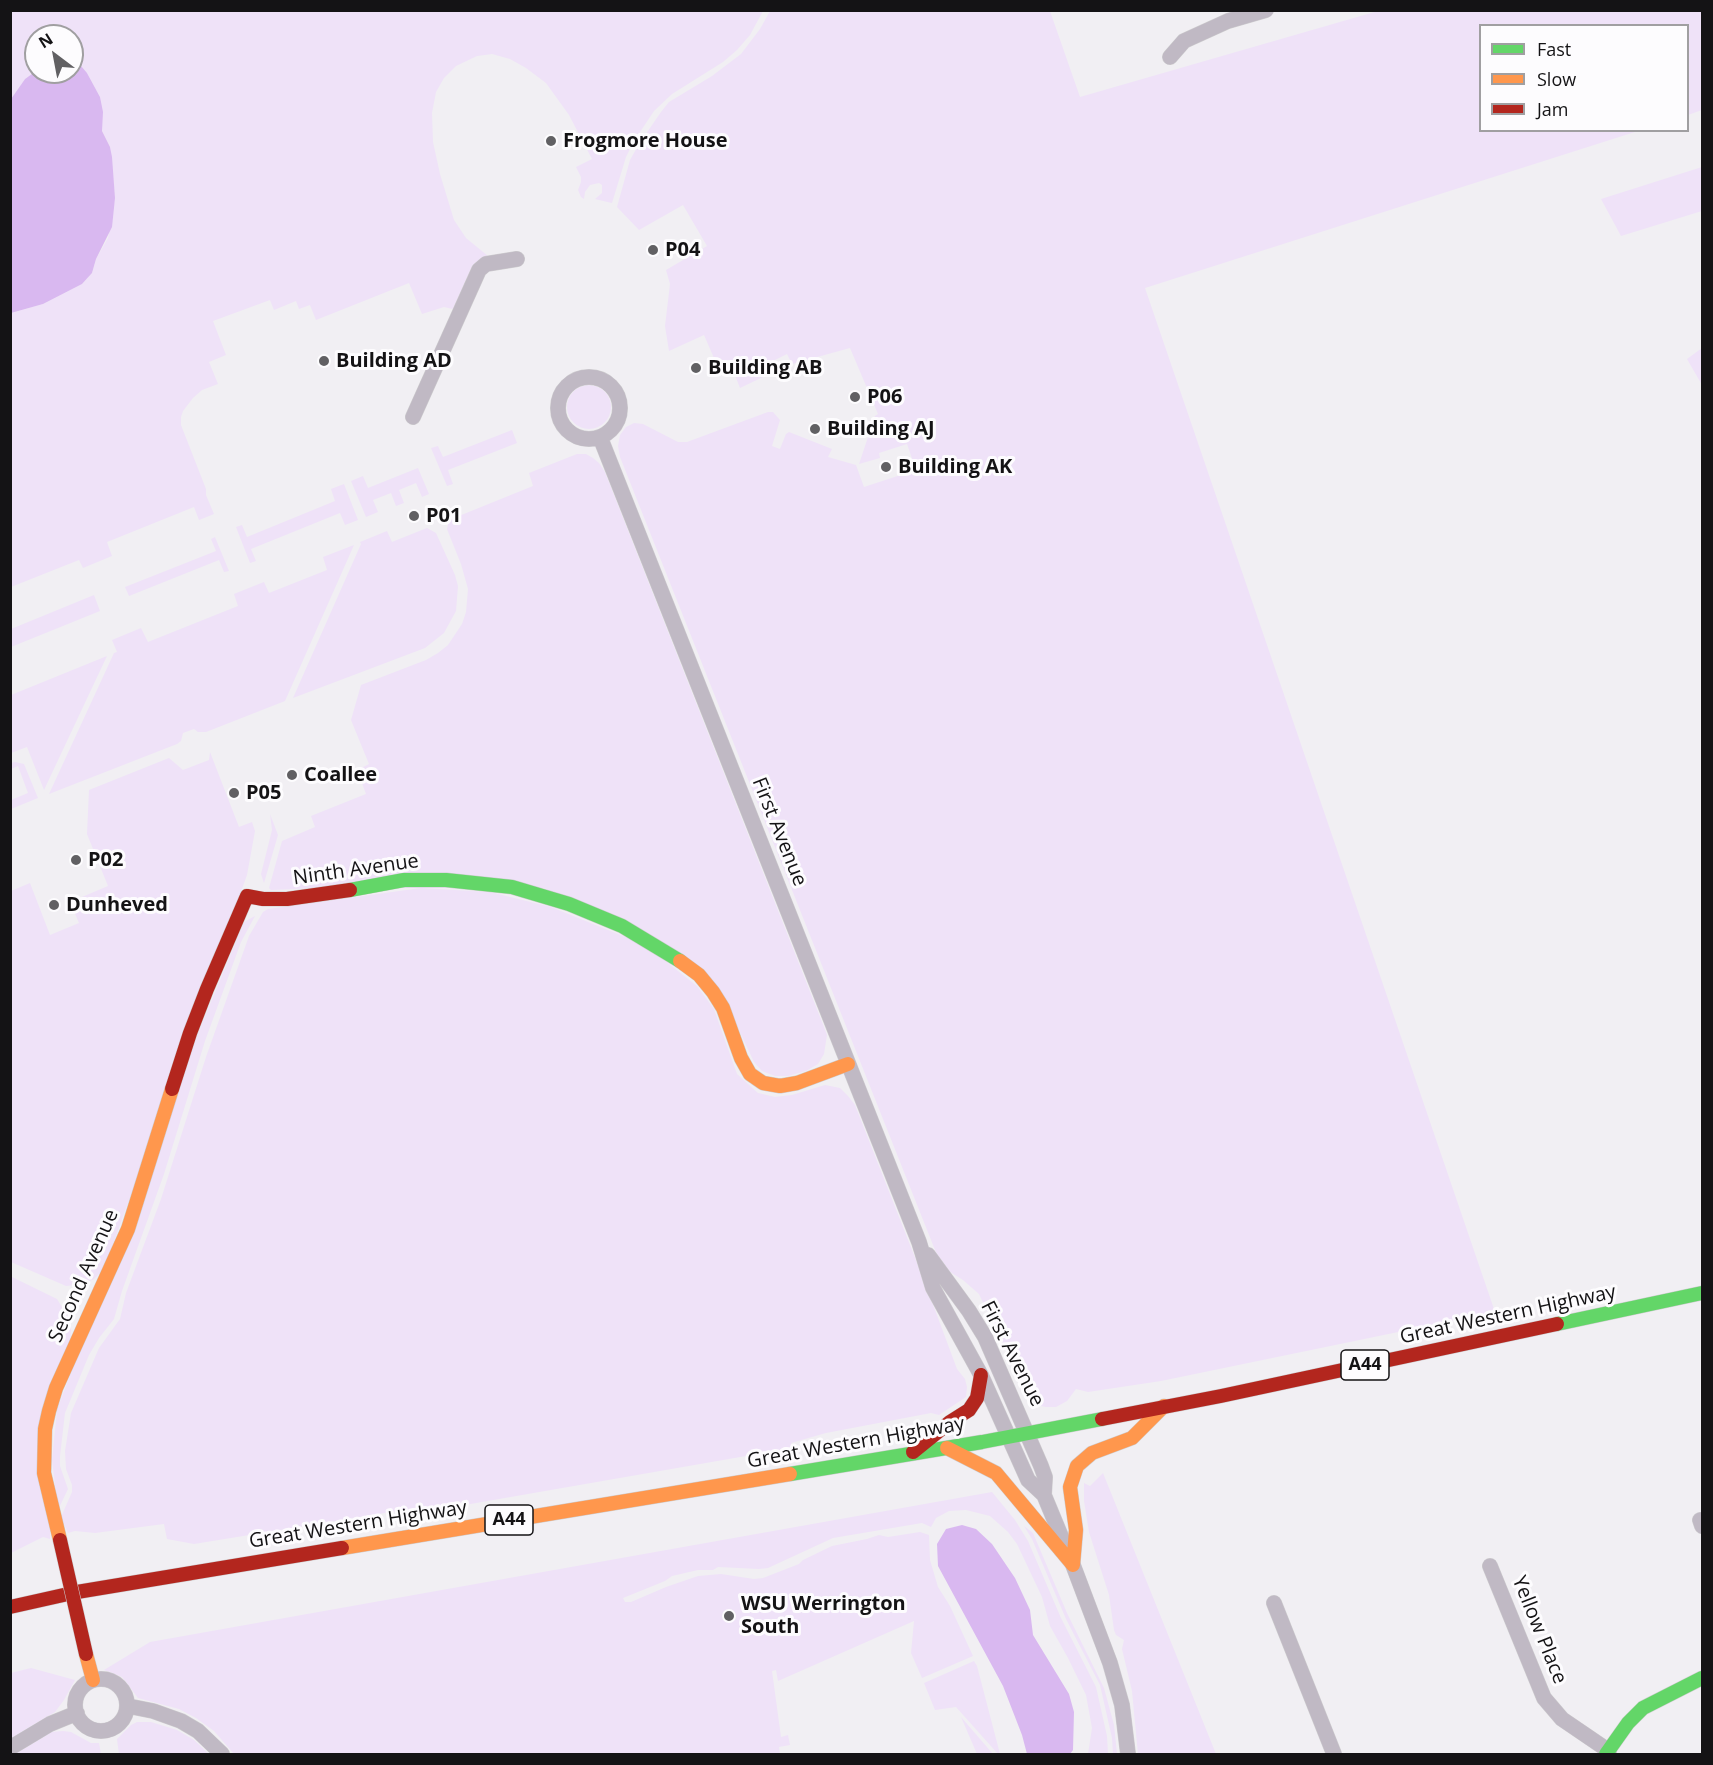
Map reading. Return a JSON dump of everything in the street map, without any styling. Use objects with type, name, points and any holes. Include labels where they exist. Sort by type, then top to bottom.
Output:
[{"type":"main road","name":"Ninth Avenue","points":[[247,896],[263,899],[296,898],[404,880],[446,880],[512,887],[569,904],[622,926],[681,960],[699,975],[713,992],[723,1008],[741,1058],[750,1074],[763,1083],[780,1086],[797,1083],[848,1064]]},
{"type":"main road","name":"Second Avenue","points":[[93,1680],[44,1473],[45,1429],[60,1379],[128,1229],[190,1033],[247,896]]},
{"type":"main road","name":"Great Western Highway","points":[[10,1607],[112,1586],[1009,1437],[1164,1407],[1702,1293]]},
{"type":"main road","points":[[910,1455],[950,1422],[969,1410],[977,1398],[981,1375]]},
{"type":"main road","points":[[1073,1565],[1076,1530],[1070,1487],[1077,1466],[1092,1453],[1132,1438],[1164,1407]]},
{"type":"main road","points":[[947,1448],[996,1473],[1073,1565]]},
{"type":"main road","points":[[1608,1753],[1628,1723],[1643,1708],[1702,1677]]},
{"type":"street","points":[[1170,57],[1184,41],[1228,21],[1266,10]]},
{"type":"street","points":[[413,417],[479,270],[486,264],[517,259]]},
{"type":"street","points":[[589,376],[602,379],[612,387],[619,398],[620,410],[616,424],[600,437],[583,439],[573,435],[565,429],[559,416],[558,406],[562,392],[568,385],[580,378],[589,376]]},
{"type":"street","name":"First Avenue","points":[[600,437],[920,1242],[933,1288],[981,1375],[1028,1480],[1044,1495],[1073,1565],[1110,1663],[1122,1705],[1128,1755]]},
{"type":"street","name":"First Avenue","points":[[920,1242],[985,1337],[1045,1477],[1044,1495]]},
{"type":"street","name":"Yellow Place","points":[[1490,1566],[1544,1698],[1562,1719],[1608,1753]]},
{"type":"street","points":[[1274,1603],[1334,1755]]},
{"type":"street","points":[[105,1679],[118,1685],[125,1694],[128,1706],[122,1722],[113,1729],[106,1731],[89,1728],[83,1724],[76,1713],[75,1702],[79,1691],[93,1680],[105,1679]]},
{"type":"street","points":[[128,1706],[181,1720],[198,1731],[222,1755]]},
{"type":"street","points":[[10,1748],[50,1724],[76,1713]]},
{"type":"shaded area","points":[[11,11],[763,11],[750,35],[737,50],[723,62],[672,94],[654,111],[626,157],[612,203],[595,199],[602,193],[602,185],[599,183],[590,185],[585,192],[584,199],[581,197],[578,190],[581,177],[576,167],[592,159],[569,115],[546,83],[510,59],[492,54],[477,56],[456,66],[444,78],[436,92],[432,113],[433,142],[454,220],[466,238],[488,256],[457,310],[444,307],[422,314],[409,283],[316,320],[310,305],[299,309],[296,301],[274,310],[270,300],[213,321],[226,355],[209,362],[218,384],[202,390],[193,398],[183,411],[181,425],[214,514],[199,520],[194,507],[107,542],[112,556],[83,568],[79,560],[11,587],[11,313],[43,304],[82,284],[92,273],[96,259],[108,238],[115,198],[110,147],[102,131],[100,97],[84,71],[84,24],[24,24],[24,80],[11,99]]},
{"type":"shaded area","points":[[770,11],[1050,11],[1080,97],[1378,11],[1702,11],[1702,110],[1689,115],[1689,24],[1479,24],[1479,132],[1635,132],[1145,288],[1495,1312],[1161,1381],[1088,1392],[1076,1389],[1067,1401],[1056,1407],[1046,1407],[1036,1405],[1027,1396],[979,1294],[947,1270],[937,1255],[620,457],[618,446],[620,435],[626,427],[634,423],[643,424],[678,442],[687,442],[773,412],[780,420],[772,446],[780,449],[789,432],[832,449],[828,457],[856,465],[864,487],[916,470],[907,444],[879,453],[880,458],[859,464],[875,416],[878,414],[850,348],[792,364],[787,354],[759,368],[763,377],[740,388],[729,360],[717,365],[704,335],[669,351],[665,326],[670,284],[666,270],[707,246],[683,205],[639,230],[617,207],[630,160],[669,102],[712,76],[741,54]]},
{"type":"shaded area","points":[[84,70],[100,97],[103,112],[102,131],[112,157],[115,198],[112,227],[96,259],[92,273],[82,284],[43,304],[11,313],[11,99],[24,80],[24,84],[84,84]]},
{"type":"shaded area","points":[[1702,167],[1702,211],[1621,236],[1601,199]]},
{"type":"shaded area","points":[[1702,348],[1702,385],[1687,359]]},
{"type":"shaded area","points":[[589,385],[598,386],[605,391],[610,398],[610,416],[605,423],[598,428],[589,429],[580,428],[573,423],[568,416],[567,407],[568,398],[573,391],[580,386]]},
{"type":"shaded area","points":[[512,430],[517,443],[448,470],[453,484],[447,486],[431,448],[438,446],[443,457]]},
{"type":"shaded area","points":[[577,454],[586,454],[593,458],[605,472],[827,1035],[824,1054],[818,1064],[806,1071],[788,1076],[775,1076],[762,1071],[754,1062],[720,990],[544,888],[271,890],[269,888],[282,841],[315,827],[311,816],[366,794],[357,770],[369,764],[351,720],[361,685],[426,660],[438,653],[448,645],[462,624],[466,612],[468,589],[447,529],[449,520],[533,486],[529,473]]},
{"type":"shaded area","points":[[418,468],[429,494],[422,497],[416,483],[399,490],[404,503],[396,506],[391,493],[373,500],[378,512],[366,517],[351,481],[363,476],[368,488]]},
{"type":"shaded area","points":[[344,484],[358,520],[345,525],[340,513],[251,549],[256,561],[250,563],[236,527],[242,525],[247,537],[335,501],[331,489]]},
{"type":"shaded area","points":[[427,528],[436,533],[458,586],[456,611],[444,633],[425,648],[293,698],[360,542],[387,531],[392,542]]},
{"type":"shaded area","points":[[215,537],[229,571],[224,572],[219,560],[129,596],[125,587],[216,551],[211,539]]},
{"type":"shaded area","points":[[354,545],[285,701],[206,732],[198,732],[194,729],[183,733],[181,741],[177,744],[49,794],[114,653],[117,652],[112,640],[141,628],[148,642],[238,606],[234,594],[264,582],[269,593],[327,570],[323,557]]},
{"type":"shaded area","points":[[94,595],[100,611],[11,647],[11,629]]},
{"type":"shaded area","points":[[107,656],[44,790],[27,747],[11,753],[11,695]]},
{"type":"shaded area","points":[[210,752],[239,827],[252,822],[255,831],[247,875],[104,1269],[94,1279],[83,1284],[66,1286],[11,1262],[11,891],[30,883],[50,935],[79,923],[70,902],[108,886],[87,834],[89,790],[169,758],[183,770],[209,760]]},
{"type":"shaded area","points":[[11,763],[24,764],[38,798],[11,809],[11,800],[28,793],[18,766],[11,769]]},
{"type":"shaded area","points":[[270,814],[278,835],[264,883],[261,874],[272,830]]},
{"type":"shaded area","points":[[421,888],[490,892],[551,907],[628,938],[664,960],[697,986],[714,1009],[737,1074],[758,1093],[775,1097],[792,1095],[825,1085],[840,1088],[855,1105],[957,1369],[965,1379],[966,1397],[939,1415],[931,1413],[826,1433],[791,1443],[792,1448],[436,1510],[403,1510],[194,1544],[167,1539],[164,1524],[95,1533],[75,1531],[68,1533],[61,1517],[72,1492],[66,1469],[65,1451],[71,1413],[99,1348],[120,1319],[126,1293],[161,1199],[206,1057],[249,936],[263,912],[268,909]]},
{"type":"shaded area","points":[[255,916],[241,942],[205,1041],[164,1174],[114,1319],[89,1355],[65,1413],[60,1466],[68,1489],[58,1510],[52,1460],[57,1410],[194,1043],[244,922]]},
{"type":"shaded area","points":[[10,1276],[57,1299],[68,1317],[71,1329],[70,1341],[52,1383],[50,1539],[43,1537],[11,1553]]},
{"type":"shaded area","points":[[1103,1473],[1216,1754],[1138,1754],[1132,1691],[1122,1649],[1124,1640],[1116,1635],[1114,1630],[1109,1595],[1089,1532],[1084,1501],[1084,1483],[1090,1486]]},
{"type":"shaded area","points":[[992,1492],[1015,1520],[1028,1541],[1061,1618],[1096,1687],[1107,1736],[1108,1754],[1088,1754],[1092,1728],[1086,1695],[1050,1626],[1042,1597],[1017,1544],[1008,1532],[990,1516],[966,1510],[949,1511],[936,1518],[931,1527],[922,1523],[833,1538],[768,1568],[718,1567],[713,1570],[698,1570],[672,1576],[623,1598],[625,1602],[631,1602],[698,1576],[721,1574],[754,1579],[763,1578],[799,1564],[832,1546],[879,1535],[888,1537],[920,1532],[929,1535],[930,1560],[938,1587],[950,1606],[973,1656],[922,1678],[911,1653],[914,1621],[778,1681],[776,1670],[772,1671],[781,1737],[788,1735],[790,1745],[779,1747],[780,1754],[234,1754],[214,1731],[196,1718],[179,1709],[138,1698],[122,1677],[104,1670],[150,1642]]},
{"type":"shaded area","points":[[962,1525],[976,1529],[992,1544],[1015,1578],[1030,1610],[1033,1635],[1069,1694],[1074,1712],[1073,1750],[1070,1754],[1027,1754],[1003,1686],[938,1566],[937,1544],[946,1529]]},
{"type":"shaded area","points":[[1024,1526],[1033,1533],[1067,1613],[1104,1688],[1114,1725],[1117,1754],[1113,1754],[1112,1738],[1100,1685],[1066,1619],[1032,1539]]},
{"type":"shaded area","points":[[974,1661],[1000,1754],[956,1707],[935,1710],[924,1683]]},
{"type":"shaded area","points":[[31,1668],[75,1680],[55,1712],[11,1739],[11,1673]]},
{"type":"shaded area","points":[[961,1717],[993,1754],[977,1754]]},
{"type":"shaded area","points":[[137,1722],[151,1722],[177,1730],[194,1740],[209,1754],[119,1754],[117,1739]]},
{"type":"shaded area","points":[[51,1732],[71,1732],[91,1743],[99,1743],[101,1754],[15,1754]]},
{"type":"traffic: fast","points":[[350,890],[404,880],[446,880],[512,887],[569,904],[622,926],[680,961]]},
{"type":"traffic: fast","points":[[1557,1324],[1702,1293]]},
{"type":"traffic: fast","points":[[790,1474],[982,1442],[1102,1419]]},
{"type":"traffic: fast","points":[[1606,1754],[1628,1723],[1643,1708],[1702,1678]]},
{"type":"traffic: slow","points":[[680,961],[699,975],[713,992],[723,1008],[741,1058],[750,1074],[763,1083],[780,1086],[797,1083],[848,1064]]},
{"type":"traffic: slow","points":[[60,1540],[44,1473],[45,1429],[49,1411],[56,1388],[128,1229],[172,1089]]},
{"type":"traffic: slow","points":[[1073,1565],[1076,1530],[1070,1487],[1077,1466],[1092,1453],[1132,1438],[1164,1406]]},
{"type":"traffic: slow","points":[[947,1448],[996,1473],[1073,1565]]},
{"type":"traffic: slow","points":[[342,1548],[790,1474]]},
{"type":"traffic: slow","points":[[86,1654],[93,1680]]},
{"type":"traffic: jam","points":[[172,1089],[207,989],[247,896],[287,899],[350,890]]},
{"type":"traffic: jam","points":[[1102,1419],[1221,1396],[1557,1324]]},
{"type":"traffic: jam","points":[[913,1452],[950,1422],[969,1410],[977,1398],[981,1375]]},
{"type":"traffic: jam","points":[[60,1540],[86,1654]]},
{"type":"traffic: jam","points":[[10,1607],[77,1592],[342,1548]]},
{"type":"place","name":"Frogmore House","points":[[551,141]]},
{"type":"place","name":"P04","points":[[653,250]]},
{"type":"place","name":"Building AD","points":[[324,361]]},
{"type":"place","name":"Building AB","points":[[696,368]]},
{"type":"place","name":"P06","points":[[855,397]]},
{"type":"place","name":"Building AJ","points":[[815,429]]},
{"type":"place","name":"Building AK","points":[[886,467]]},
{"type":"place","name":"P01","points":[[414,516]]},
{"type":"place","name":"Coallee","points":[[292,775]]},
{"type":"place","name":"P05","points":[[234,793]]},
{"type":"place","name":"P02","points":[[76,860]]},
{"type":"place","name":"Dunheved","points":[[54,905]]},
{"type":"place","name":"WSU Werrington South","points":[[729,1616]]}]
